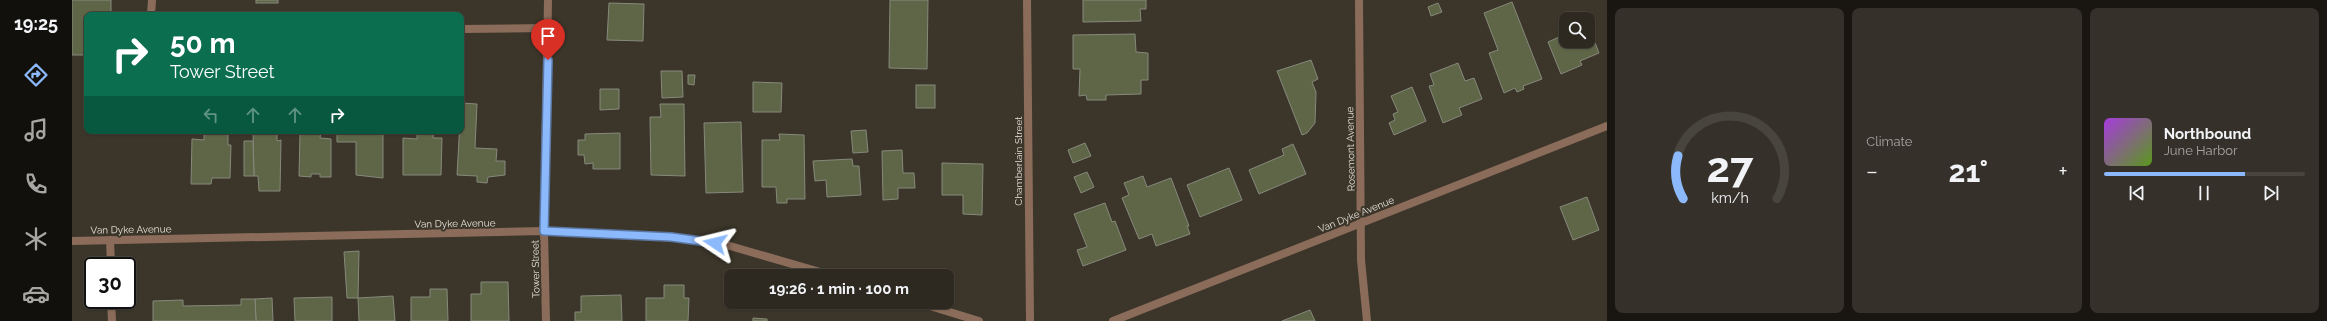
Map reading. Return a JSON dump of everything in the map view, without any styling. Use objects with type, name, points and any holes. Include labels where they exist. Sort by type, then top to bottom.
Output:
[{"type":"street","points":[[151,12],[152,0]]},
{"type":"street","name":"Tower Street","points":[[546,321],[544,231],[548,0]]},
{"type":"street","name":"Chamberlain Street","points":[[1027,0],[1030,321]]},
{"type":"street","name":"Rosemont Avenue","points":[[1359,0],[1360,260],[1367,321]]},
{"type":"street","points":[[464,29],[548,28]]},
{"type":"street","name":"Van Dyke Avenue","points":[[1113,321],[1607,126]]},
{"type":"street","name":"Van Dyke Avenue","points":[[72,241],[544,231],[671,237],[700,241],[730,246],[810,269]]},
{"type":"street","points":[[110,240],[110,257]]},
{"type":"street","points":[[111,309],[112,321]]},
{"type":"street","points":[[940,309],[979,321]]},
{"type":"building","points":[[72,0],[111,0],[111,12],[84,12],[84,55],[72,55]]},
{"type":"building","points":[[256,0],[278,0],[278,3],[256,3]]},
{"type":"building","points":[[890,0],[928,0],[927,69],[889,68]]},
{"type":"building","points":[[1083,0],[1146,0],[1146,9],[1140,9],[1141,21],[1083,22]]},
{"type":"building","points":[[1512,2],[1542,79],[1523,86],[1524,89],[1517,92],[1515,88],[1504,93],[1489,53],[1498,50],[1484,13]]},
{"type":"building","points":[[609,3],[644,4],[643,41],[607,40]]},
{"type":"building","points":[[1438,3],[1442,12],[1431,16],[1428,7]]},
{"type":"building","points":[[1135,34],[1136,52],[1148,53],[1148,80],[1141,80],[1141,94],[1106,95],[1106,100],[1087,100],[1086,95],[1079,96],[1080,69],[1073,69],[1073,35]]},
{"type":"building","points":[[1559,37],[1559,48],[1595,48],[1595,43],[1599,53],[1580,61],[1582,65],[1561,74],[1548,42]]},
{"type":"building","points":[[1311,60],[1318,79],[1312,82],[1316,92],[1315,123],[1307,133],[1302,135],[1277,71]]},
{"type":"building","points":[[1458,63],[1465,81],[1474,78],[1482,99],[1459,108],[1462,115],[1443,123],[1429,86],[1434,85],[1430,74]]},
{"type":"building","points":[[661,71],[682,71],[683,97],[662,98]]},
{"type":"building","points":[[688,75],[695,75],[694,85],[688,84]]},
{"type":"building","points":[[753,82],[782,83],[781,112],[753,112]]},
{"type":"building","points":[[916,85],[935,85],[935,108],[916,108]]},
{"type":"building","points":[[1412,87],[1426,121],[1394,135],[1389,123],[1395,120],[1393,114],[1398,112],[1391,96]]},
{"type":"building","points":[[600,89],[619,89],[619,109],[600,110]]},
{"type":"building","points":[[464,103],[477,104],[475,148],[497,149],[496,161],[505,161],[505,175],[488,177],[487,183],[477,182],[477,176],[457,175],[459,134],[464,134]]},
{"type":"building","points":[[660,104],[684,104],[685,176],[651,175],[650,117],[661,117]]},
{"type":"building","points":[[741,122],[743,192],[706,193],[704,123]]},
{"type":"building","points":[[866,130],[868,152],[853,153],[851,131]]},
{"type":"building","points":[[620,133],[620,169],[593,169],[593,163],[585,164],[584,155],[578,155],[578,140],[585,140],[585,134]]},
{"type":"building","points":[[204,134],[228,134],[228,145],[231,145],[230,178],[212,178],[211,184],[191,184],[192,139],[204,140]]},
{"type":"building","points":[[253,134],[277,134],[277,141],[281,140],[280,191],[259,191],[258,176],[254,176]]},
{"type":"building","points":[[300,134],[321,134],[320,138],[331,139],[331,177],[320,177],[320,174],[311,174],[311,177],[299,176]]},
{"type":"building","points":[[337,134],[383,134],[383,178],[356,175],[356,142],[337,142]]},
{"type":"building","points":[[417,134],[434,134],[433,138],[442,138],[441,175],[403,175],[403,138],[417,139]]},
{"type":"building","points":[[779,134],[804,135],[805,199],[787,199],[787,203],[777,203],[776,187],[762,187],[762,140],[780,140]]},
{"type":"building","points":[[244,141],[253,141],[254,176],[244,176]]},
{"type":"building","points":[[1085,143],[1091,156],[1073,163],[1068,150]]},
{"type":"building","points":[[1293,144],[1306,174],[1259,194],[1249,170],[1284,155],[1282,149]]},
{"type":"building","points":[[902,150],[903,173],[914,173],[915,188],[898,188],[898,199],[883,200],[882,151]]},
{"type":"building","points":[[852,159],[853,166],[859,166],[861,195],[827,197],[826,180],[815,181],[813,161]]},
{"type":"building","points":[[942,163],[983,164],[982,215],[963,214],[963,195],[942,195]]},
{"type":"building","points":[[1229,168],[1242,200],[1200,217],[1187,185]]},
{"type":"building","points":[[1087,172],[1094,187],[1081,193],[1074,177]]},
{"type":"building","points":[[1143,176],[1147,187],[1171,178],[1189,226],[1187,226],[1190,234],[1156,246],[1152,234],[1139,239],[1122,198],[1129,195],[1124,183]]},
{"type":"building","points":[[1587,197],[1599,230],[1573,240],[1560,207]]},
{"type":"building","points":[[1105,203],[1112,222],[1115,221],[1126,250],[1083,266],[1077,250],[1087,247],[1074,214]]},
{"type":"building","points":[[359,251],[358,298],[347,298],[344,252]]},
{"type":"building","points":[[481,282],[508,282],[509,321],[471,321],[471,294],[481,294]]},
{"type":"building","points":[[664,285],[684,285],[684,298],[689,298],[688,321],[646,321],[646,298],[664,298]]},
{"type":"building","points":[[430,289],[447,289],[448,321],[411,321],[411,297],[430,297]]},
{"type":"building","points":[[621,295],[622,321],[575,321],[575,312],[581,312],[581,296]]},
{"type":"building","points":[[393,296],[395,321],[359,321],[358,298]]},
{"type":"building","points":[[332,297],[332,321],[295,321],[294,298]]},
{"type":"building","points":[[272,298],[273,321],[256,321],[255,299]]},
{"type":"building","points":[[241,299],[255,299],[256,321],[153,321],[153,301],[183,300],[183,306],[241,305]]},
{"type":"building","points":[[1310,310],[1315,321],[1282,321]]},
{"type":"building","points":[[753,318],[767,319],[767,321],[753,321]]},
{"type":"route","points":[[548,60],[544,231],[671,237],[715,243]]}]
